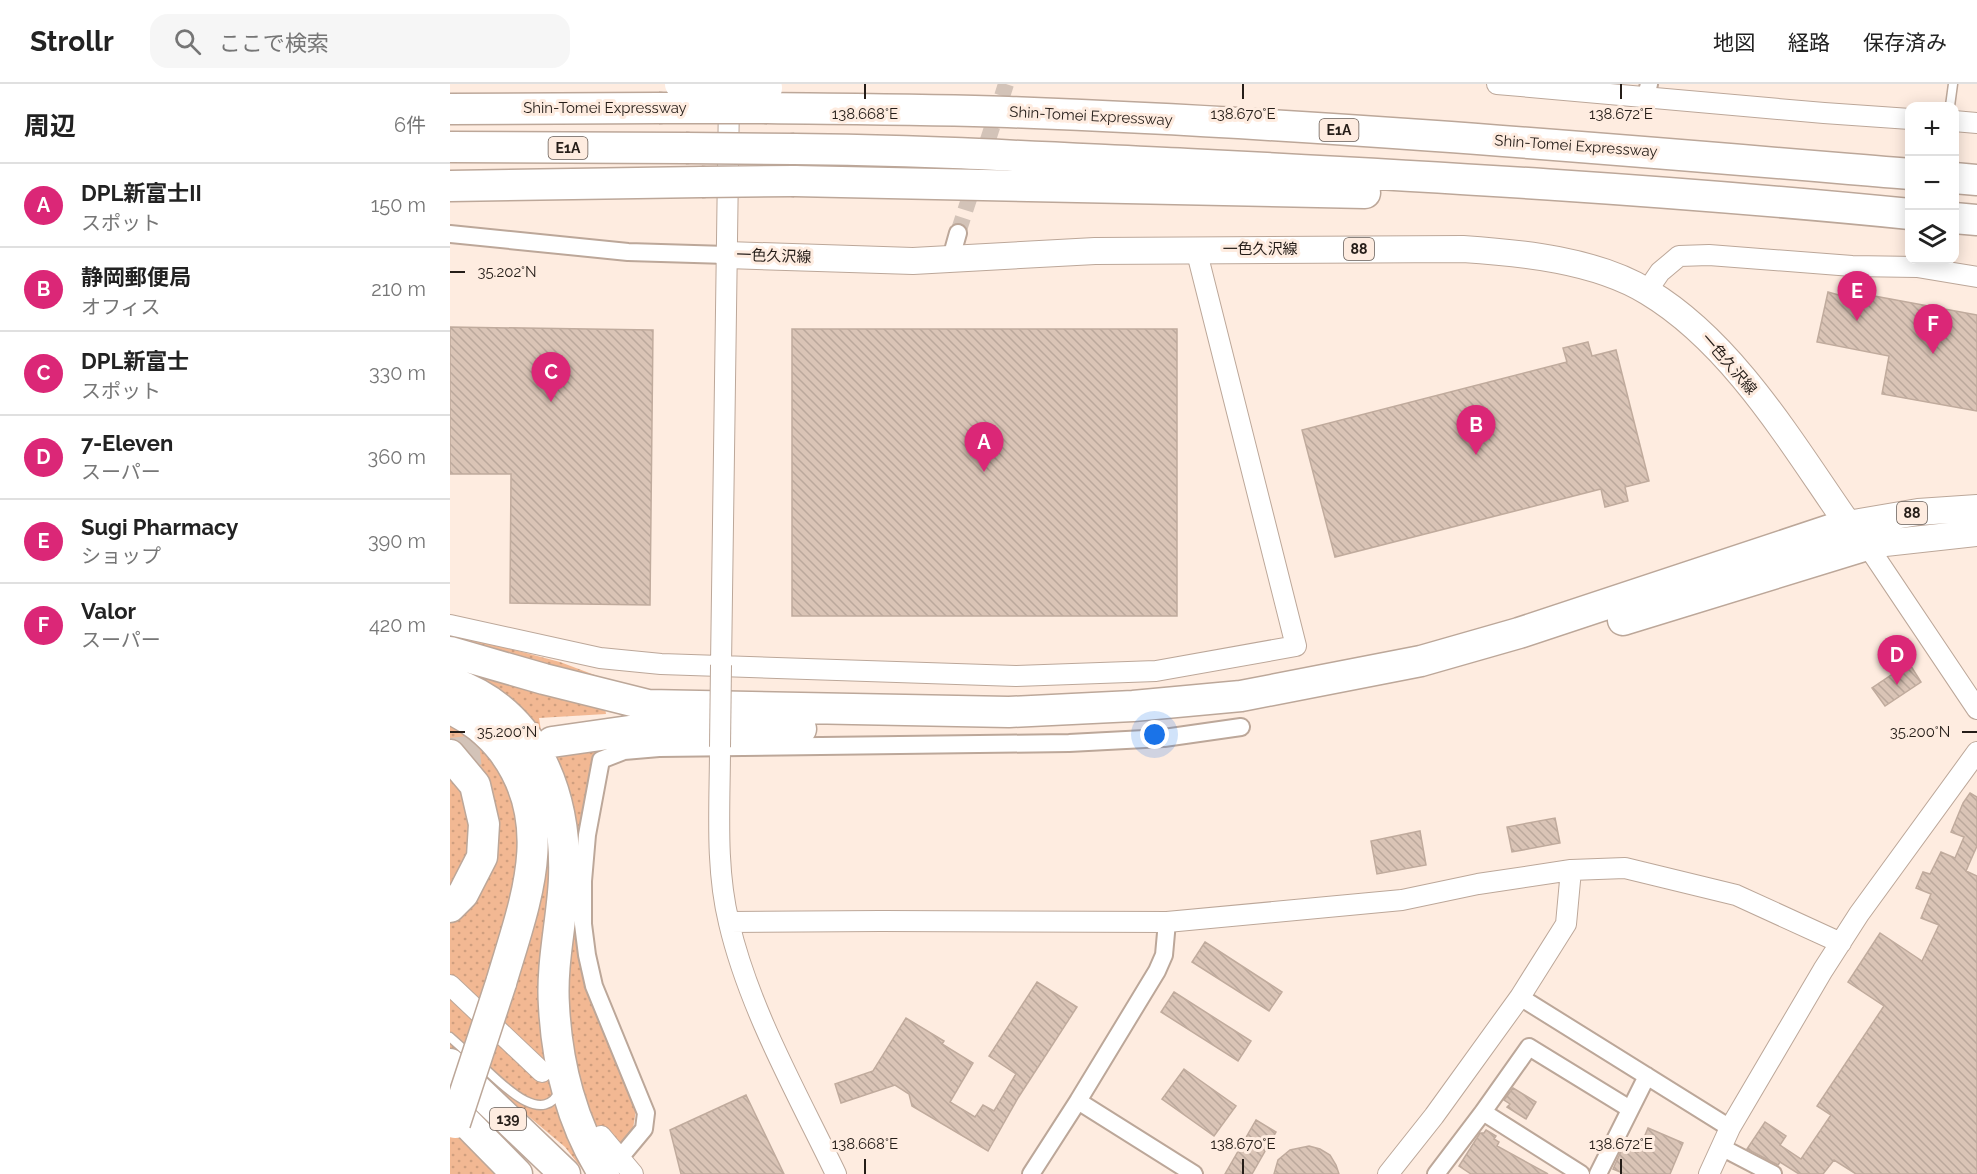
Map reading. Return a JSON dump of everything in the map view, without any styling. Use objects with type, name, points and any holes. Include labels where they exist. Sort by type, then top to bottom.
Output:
[{"type":"highway","points":[[680,84],[767,98]]},
{"type":"highway","name":"Shin-Tomei Expressway","points":[[450,109],[659,108],[767,98],[1445,136],[1905,174]]},
{"type":"highway","name":"E1A","points":[[450,147],[878,150],[1371,173],[1905,213]]},
{"type":"highway","points":[[1959,178],[1977,180]]},
{"type":"highway","points":[[450,186],[794,181],[1365,193],[1905,230]]},
{"type":"highway","points":[[1959,218],[1977,220]]},
{"type":"highway","points":[[1959,234],[1977,235]]},
{"type":"highway","points":[[450,652],[648,705],[1009,712],[1155,704],[1241,696],[1421,661],[1857,534]]},
{"type":"highway","points":[[552,742],[657,727],[1010,728],[1137,725],[1244,712],[1347,695],[1431,677],[1857,534]]},
{"type":"highway","points":[[450,682],[470,689],[506,714],[535,749],[550,777],[562,825],[564,878],[554,1004],[553,1075],[584,1138],[612,1166]]},
{"type":"highway","points":[[450,709],[477,726],[498,745],[516,769],[527,798],[533,830],[533,860],[527,897],[450,1091]]},
{"type":"highway","points":[[450,723],[472,738],[495,762],[505,777],[515,802],[520,826],[520,860],[496,978],[452,1122],[517,1174]]},
{"type":"highway","points":[[450,755],[475,785],[484,824],[482,857],[463,894],[450,907]]},
{"type":"highway","name":"139","points":[[450,1064],[565,1174]]},
{"type":"highway","name":"139","points":[[450,1091],[538,1174]]},
{"type":"main road","name":"一色久沢線","points":[[727,255],[913,261],[1095,251],[1463,249],[1519,253],[1610,274],[1647,291],[1700,331],[1740,374],[1857,534]]},
{"type":"main road","name":"88","points":[[1857,534],[1918,512],[1977,508]]},
{"type":"main road","name":"88","points":[[1857,534],[1977,533]]},
{"type":"street","name":"一色久沢線","points":[[727,255],[729,84]]},
{"type":"street","points":[[1497,84],[1648,90],[1824,114],[1905,118]]},
{"type":"street","points":[[1959,121],[1977,123]]},
{"type":"street","points":[[951,258],[958,233]]},
{"type":"street","points":[[450,234],[628,252],[727,255],[720,861],[729,922],[744,974],[760,1016],[836,1174]]},
{"type":"street","points":[[450,625],[600,658],[661,664],[1016,676],[1156,670],[1296,646],[1196,249]]},
{"type":"street","points":[[1647,291],[1660,272],[1680,256],[1709,255],[1852,266],[1917,267],[1977,277]]},
{"type":"street","points":[[1857,534],[1977,709]]},
{"type":"street","points":[[612,1166],[644,1129],[646,1113],[594,986],[583,924],[586,847],[601,760],[624,751],[659,748],[1070,744],[1164,738],[1241,727]]},
{"type":"street","points":[[1709,1174],[1730,1128],[1841,943],[1977,752]]},
{"type":"street","points":[[729,922],[1167,922],[1402,900],[1478,884],[1571,870],[1625,868],[1736,895],[1841,943]]},
{"type":"street","points":[[1388,1174],[1434,1116],[1520,997],[1566,924],[1571,870]]},
{"type":"street","points":[[1031,1174],[1156,971],[1164,955],[1167,922]]},
{"type":"street","points":[[450,986],[553,1075]]},
{"type":"street","points":[[1520,997],[1730,1128]]},
{"type":"street","points":[[1436,1174],[1484,1112],[1529,1047],[1630,1109]]},
{"type":"street","points":[[1598,1174],[1647,1076]]},
{"type":"street","points":[[1078,1101],[1194,1174]]},
{"type":"street","points":[[1484,1112],[1581,1174]]},
{"type":"street","points":[[601,1136],[612,1166],[633,1174]]},
{"type":"street","points":[[1721,1147],[1773,1174]]},
{"type":"lane","points":[[1951,102],[1953,84]]},
{"type":"lane","points":[[450,1037],[512,1093],[532,1104],[551,1101],[559,1094],[553,1075]]},
{"type":"shaded area","points":[[450,633],[560,662],[600,677],[606,714],[539,718],[543,743],[617,737],[601,760],[583,924],[638,1097],[630,1148],[605,1174],[586,1174],[565,1147],[450,1050]]},
{"type":"shaded area","points":[[450,1116],[513,1174],[450,1174]]},
{"type":"building","points":[[1842,290],[1977,315],[1977,411],[1882,394],[1889,356],[1817,342],[1828,292],[1842,296]]},
{"type":"building","points":[[450,327],[653,330],[650,605],[510,603],[511,474],[450,474]]},
{"type":"building","points":[[792,329],[1177,329],[1177,616],[792,616]]},
{"type":"building","points":[[1588,342],[1592,356],[1616,350],[1649,481],[1625,487],[1628,501],[1605,507],[1601,489],[1335,557],[1302,430],[1567,362],[1563,348]]},
{"type":"building","points":[[1909,663],[1921,682],[1885,706],[1872,688]]},
{"type":"building","points":[[1970,793],[1977,797],[1977,846],[1966,871],[1977,876],[1977,1174],[1856,1174],[1834,1160],[1823,1174],[1799,1174],[1780,1162],[1778,1165],[1747,1149],[1765,1122],[1786,1136],[1780,1145],[1801,1159],[1831,1115],[1817,1106],[1884,1006],[1848,982],[1880,933],[1922,961],[1939,925],[1921,918],[1931,894],[1916,888],[1923,872],[1930,874],[1941,852],[1955,858],[1964,837],[1951,832],[1963,803]]},
{"type":"building","points":[[1555,818],[1560,843],[1512,852],[1507,827]]},
{"type":"building","points":[[1420,831],[1426,865],[1377,874],[1371,841]]},
{"type":"building","points":[[1205,942],[1282,992],[1269,1011],[1192,962]]},
{"type":"building","points":[[1037,982],[1077,1007],[1018,1098],[988,1151],[912,1106],[909,1094],[895,1085],[841,1103],[835,1084],[873,1071],[906,1018],[944,1041],[942,1044],[973,1063],[950,1102],[975,1117],[983,1105],[994,1111],[1016,1074],[989,1056]]},
{"type":"building","points":[[1174,992],[1251,1041],[1238,1061],[1161,1012]]},
{"type":"building","points":[[1184,1069],[1236,1106],[1214,1136],[1162,1099]]},
{"type":"building","points":[[1513,1088],[1536,1102],[1526,1119],[1507,1107],[1510,1104],[1504,1100]]},
{"type":"building","points":[[746,1095],[784,1174],[681,1174],[670,1130]]},
{"type":"building","points":[[1256,1120],[1276,1132],[1252,1174],[1225,1174]]},
{"type":"building","points":[[1648,1128],[1683,1143],[1670,1174],[1625,1174],[1613,1169],[1623,1147],[1638,1152]]},
{"type":"building","points":[[1486,1130],[1496,1136],[1494,1139],[1499,1142],[1497,1146],[1548,1174],[1471,1174],[1459,1166],[1480,1133]]},
{"type":"building","points":[[1309,1146],[1330,1155],[1339,1174],[1274,1174],[1278,1160],[1290,1150]]},
{"type":"tunnel","points":[[958,233],[1006,84]]},
{"type":"tunnel","points":[[450,753],[522,745]]},
{"type":"place","name":"Sugi Pharmacy","points":[[1857,321]]},
{"type":"place","name":"Valor","points":[[1933,354]]},
{"type":"place","name":"DPL新富士","points":[[551,402]]},
{"type":"place","name":"静岡郵便局","points":[[1476,455]]},
{"type":"place","name":"DPL新富士II","points":[[984,472]]},
{"type":"place","name":"7-Eleven","points":[[1897,685]]}]
